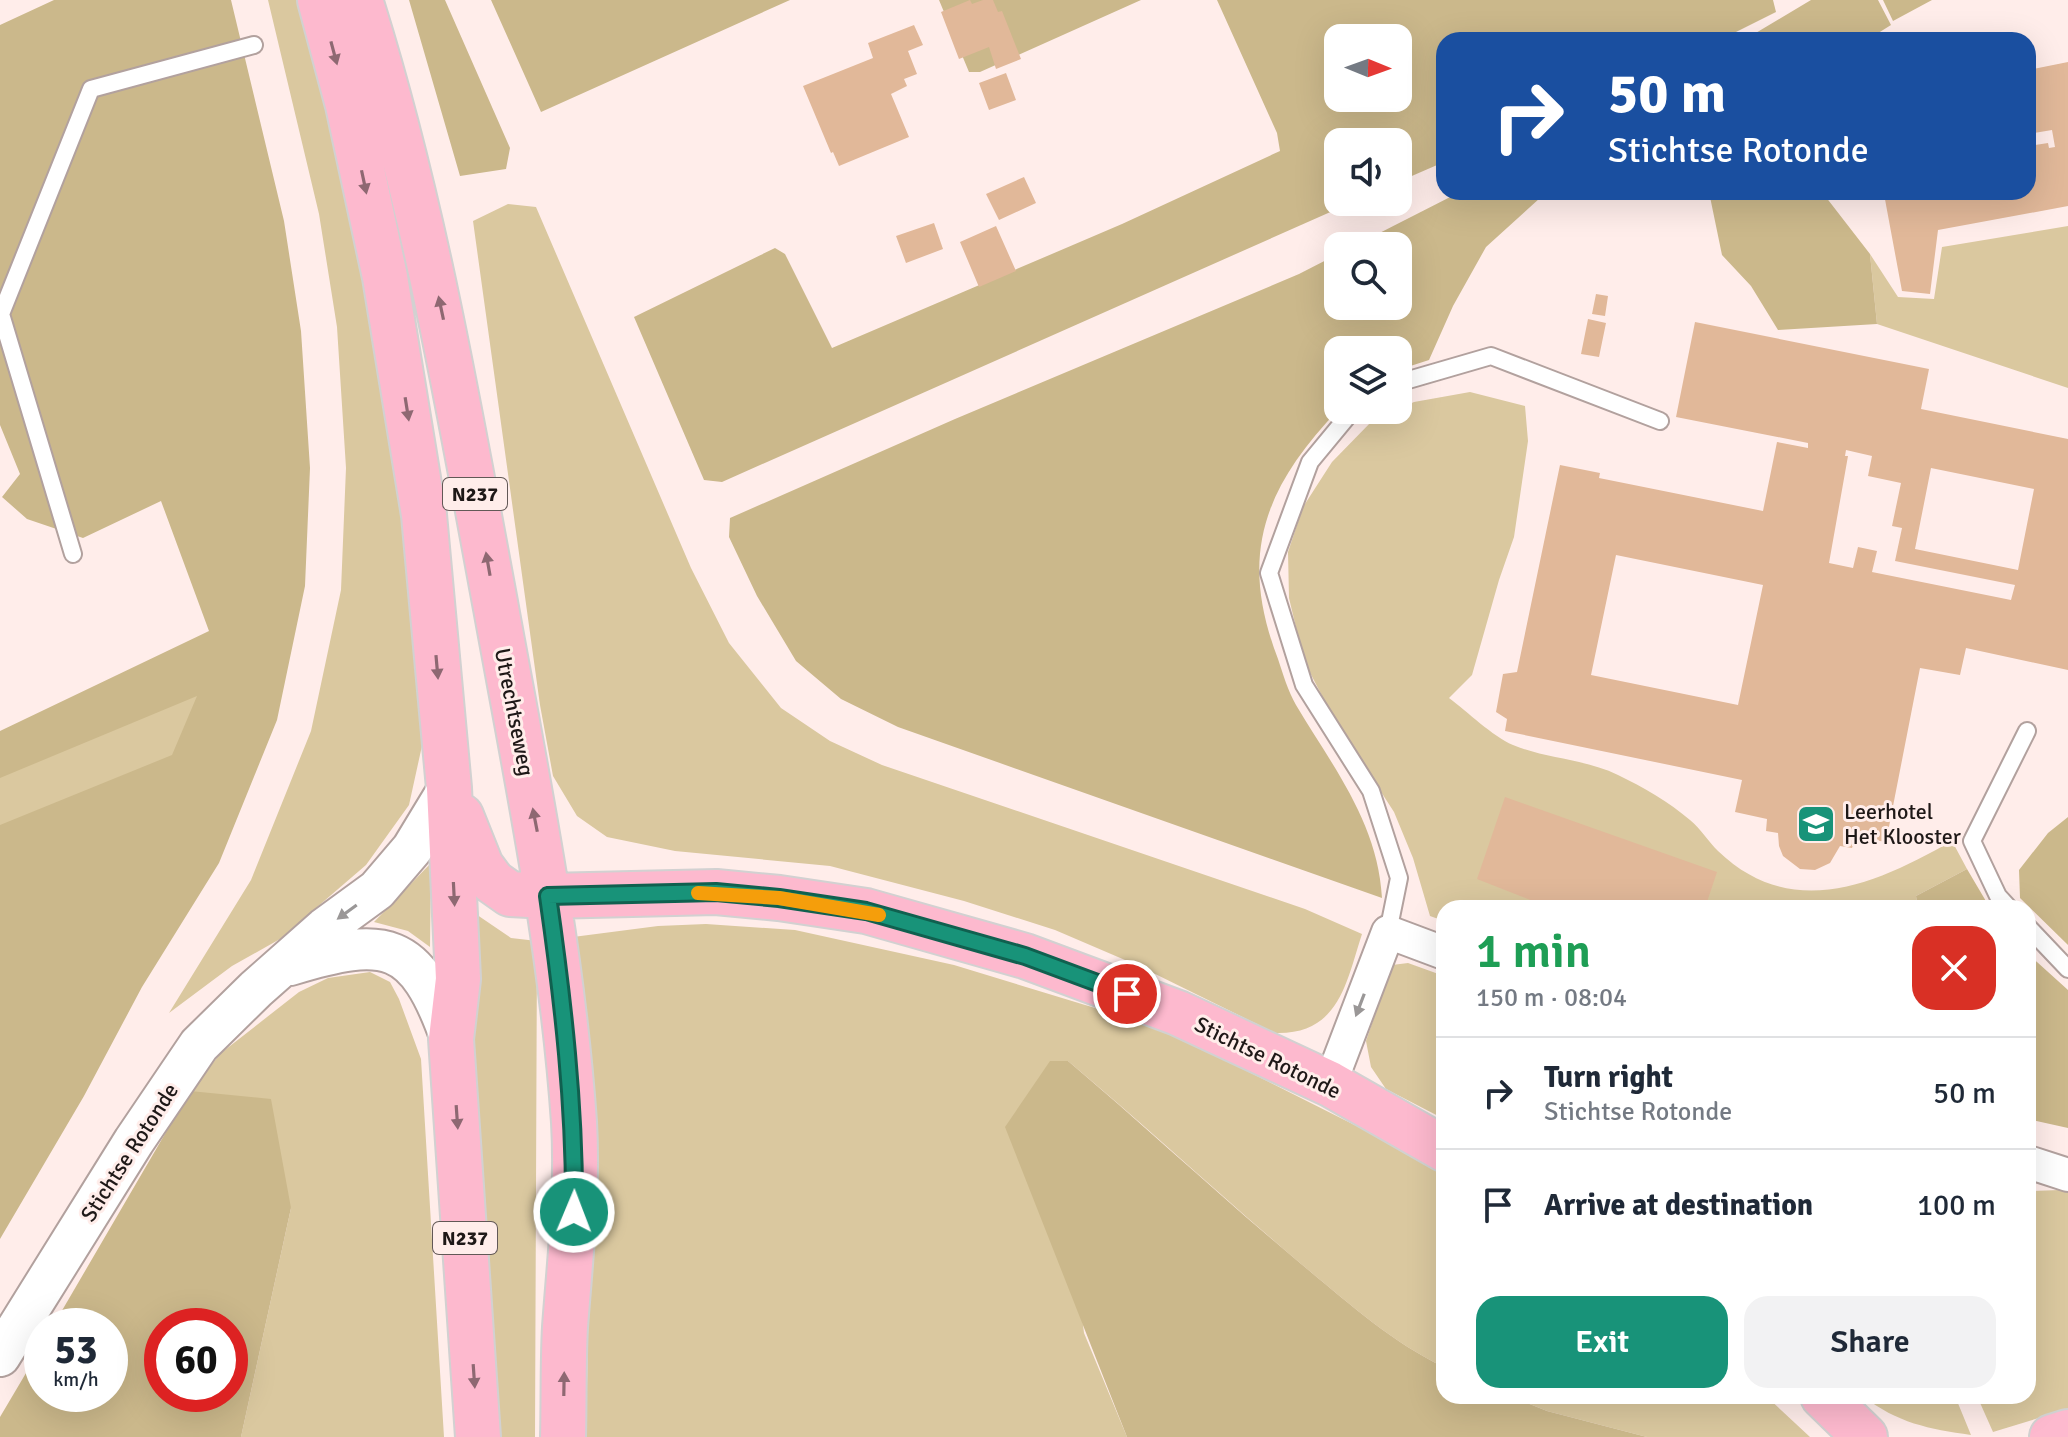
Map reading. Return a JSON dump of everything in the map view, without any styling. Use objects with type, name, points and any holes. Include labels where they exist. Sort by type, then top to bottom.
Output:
[{"type":"main road","name":"N237","points":[[320,0],[348,105],[395,336],[424,515],[449,788],[458,979],[451,1039],[478,1437]]},
{"type":"main road","name":"Utrechtseweg","points":[[360,0],[390,93],[441,309],[548,896],[574,1125],[573,1235],[565,1331],[563,1437]]},
{"type":"main road","name":"Stichtse Rotonde","points":[[449,788],[481,866],[493,882],[510,894],[716,892],[866,911],[1039,961],[1178,1013],[1330,1084],[1436,1144]]},
{"type":"main road","points":[[1831,1404],[1865,1437]]},
{"type":"main road","points":[[2052,1437],[2068,1432]]},
{"type":"street","name":"Stichtse Rotonde","points":[[0,1356],[134,1141],[199,1045],[325,928],[377,890],[412,849],[449,788]]},
{"type":"street","points":[[1330,1084],[1388,932],[1436,950]]},
{"type":"street","name":"Stichtse Rotonde","points":[[282,968],[333,952],[375,948],[402,957],[419,973],[438,1002],[451,1039]]},
{"type":"street","points":[[2036,1165],[2068,1175]]},
{"type":"lane","points":[[73,554],[1,314],[91,89],[254,45]]},
{"type":"lane","points":[[1412,379],[1491,356],[1660,421]]},
{"type":"lane","points":[[1341,424],[1310,462],[1269,573],[1304,685],[1371,791],[1399,878],[1388,932]]},
{"type":"lane","points":[[2002,900],[1972,841],[2027,731]]},
{"type":"lane","points":[[2036,935],[2068,969]]},
{"type":"shaded area","points":[[54,0],[231,0],[284,221],[301,331],[310,468],[305,586],[277,720],[219,863],[142,987],[84,1096],[0,1239],[0,825],[172,755],[197,696],[0,778],[0,731],[209,631],[161,501],[83,538],[27,519],[2,497],[20,474],[0,425],[0,25]]},
{"type":"shaded area","points":[[268,0],[307,0],[399,448],[425,732],[409,805],[366,865],[280,939],[232,966],[169,1013],[251,880],[311,731],[341,590],[346,468],[337,327],[319,214]]},
{"type":"shaded area","points":[[409,0],[445,0],[510,148],[506,169],[460,176]]},
{"type":"shaded area","points":[[491,0],[790,0],[541,112]]},
{"type":"shaded area","points":[[939,0],[1141,0],[980,72],[969,72]]},
{"type":"shaded area","points":[[1217,0],[1773,0],[1776,12],[1736,32],[1436,32],[1436,165],[1412,176],[1412,128],[1324,128],[1324,215],[722,482],[704,480],[634,317],[775,248],[785,254],[832,348],[1122,224],[1280,151],[1277,133]]},
{"type":"shaded area","points":[[1811,0],[1878,0],[1891,25],[1880,32],[1757,32]]},
{"type":"shaded area","points":[[1883,0],[1932,0],[1893,21]]},
{"type":"shaded area","points":[[1444,200],[1538,200],[1486,247],[1453,306],[1429,360],[1412,365],[1412,336],[1324,336],[1326,424],[1292,467],[1265,525],[1260,555],[1260,587],[1266,622],[1296,705],[1363,820],[1379,871],[1382,898],[898,727],[841,699],[796,661],[757,596],[729,537],[730,518],[1324,261],[1324,320],[1412,320],[1412,232],[1381,232]]},
{"type":"shaded area","points":[[1711,200],[1828,200],[1870,254],[1877,324],[1778,330],[1751,286],[1722,255]]},
{"type":"shaded area","points":[[508,204],[536,207],[691,568],[729,643],[781,708],[830,741],[882,765],[1305,909],[1362,934],[1344,987],[1326,1015],[1313,1025],[1296,1031],[1275,1033],[1139,966],[1055,930],[964,901],[830,866],[675,851],[607,837],[577,816],[553,776],[540,705],[473,221]]},
{"type":"shaded area","points":[[2068,226],[2068,388],[1877,324],[1870,254],[1898,297],[1934,299],[1942,247]]},
{"type":"shaded area","points":[[1470,392],[1525,406],[1528,441],[1514,537],[1472,675],[1449,698],[1513,745],[1606,770],[1646,790],[1690,820],[1718,851],[1746,873],[1775,885],[1805,890],[1834,889],[1864,882],[1894,871],[1952,841],[1967,869],[1916,896],[1917,900],[1436,900],[1436,918],[1430,916],[1413,858],[1394,812],[1334,719],[1304,661],[1289,598],[1288,552],[1303,507],[1332,462],[1369,424],[1412,424],[1412,403]]},
{"type":"shaded area","points":[[233,666],[191,764],[0,841],[0,765]]},
{"type":"shaded area","points":[[2068,817],[2068,945],[2036,914],[2036,900],[2020,898],[2019,870],[2048,833]]},
{"type":"shaded area","points":[[431,863],[430,947],[408,931],[374,922]]},
{"type":"shaded area","points":[[1967,869],[1985,900],[1917,900],[1916,896]]},
{"type":"shaded area","points":[[464,906],[511,938],[537,941],[535,1437],[497,1437]]},
{"type":"shaded area","points":[[706,924],[795,930],[954,965],[1164,1029],[1436,1166],[1436,1363],[1351,1306],[1068,1061],[1050,1061],[1084,1333],[1127,1437],[586,1437],[589,1286],[573,937],[658,926]]},
{"type":"shaded area","points":[[2036,961],[2068,990],[2068,1128],[2036,1121]]},
{"type":"shaded area","points":[[1408,963],[1436,973],[1436,1115],[1386,1089],[1371,1067],[1366,1041],[1392,965]]},
{"type":"shaded area","points":[[370,972],[390,982],[421,1059],[444,1437],[241,1437],[291,1208],[190,1091],[221,1053],[299,992],[328,978]]},
{"type":"shaded area","points":[[1050,1061],[1068,1061],[1351,1306],[1436,1363],[1436,1404],[1530,1404],[1647,1437],[1127,1437],[1005,1127]]},
{"type":"shaded area","points":[[190,1091],[271,1099],[291,1208],[248,1405],[248,1308],[144,1308],[144,1412],[246,1412],[241,1437],[0,1437],[0,1417],[24,1376],[24,1412],[128,1412],[128,1308],[63,1308]]},
{"type":"shaded area","points":[[2036,1191],[2068,1192],[2068,1409],[1993,1432],[1981,1404],[2036,1404]]},
{"type":"shaded area","points":[[1530,1404],[1775,1404],[1810,1437],[1647,1437]]},
{"type":"shaded area","points":[[1958,1404],[1971,1435],[1901,1419],[1876,1405]]},
{"type":"building","points":[[970,0],[972,4],[993,0],[998,12],[1002,11],[1021,59],[996,69],[989,47],[959,59],[941,12]]},
{"type":"building","points":[[914,25],[923,45],[908,51],[917,74],[904,79],[907,86],[891,94],[909,137],[839,166],[803,86],[873,58],[868,43]]},
{"type":"building","points":[[2068,62],[2068,206],[1938,230],[1930,294],[1902,291],[1885,200],[2036,200],[2036,145],[2048,143],[2049,148],[2055,147],[2052,130],[2036,133],[2036,68]]},
{"type":"building","points":[[1006,73],[1016,100],[989,110],[979,83]]},
{"type":"building","points":[[1024,177],[1036,203],[999,220],[986,194]]},
{"type":"building","points":[[934,223],[943,249],[906,263],[896,236]]},
{"type":"building","points":[[996,226],[1016,271],[979,287],[960,242]]},
{"type":"building","points":[[1596,294],[1608,296],[1605,316],[1592,314]]},
{"type":"building","points":[[1588,319],[1606,323],[1599,357],[1581,354]]},
{"type":"building","points":[[1695,322],[1929,369],[1921,409],[2068,439],[2068,670],[1966,648],[1960,675],[1920,668],[1886,842],[1856,837],[1852,848],[1840,846],[1830,863],[1815,870],[1800,869],[1783,856],[1778,833],[1766,831],[1767,819],[1735,812],[1742,780],[1505,731],[1507,719],[1496,712],[1503,674],[1517,672],[1560,465],[1600,473],[1599,478],[1763,511],[1777,442],[1808,448],[1808,443],[1676,417]],"holes":[[[1846,450],[1872,456],[1868,476],[1901,483],[1892,526],[1902,528],[1895,561],[2015,585],[2011,600],[1872,572],[1877,551],[1858,547],[1853,568],[1829,563],[1848,456],[1845,456]],[[1931,468],[2034,489],[2018,570],[1915,549]],[[1616,555],[1763,585],[1738,705],[1591,675]]]},
{"type":"building","points":[[1505,797],[1717,872],[1708,900],[1531,900],[1477,879]]},
{"type":"slow traffic","points":[[698,893],[779,898],[879,915]]},
{"type":"place","name":"Leerhotel Het Klooster","points":[[1816,824]]},
{"type":"route","points":[[574,1212],[574,1125],[548,896],[716,892],[866,911],[1025,956],[1127,994]]}]
